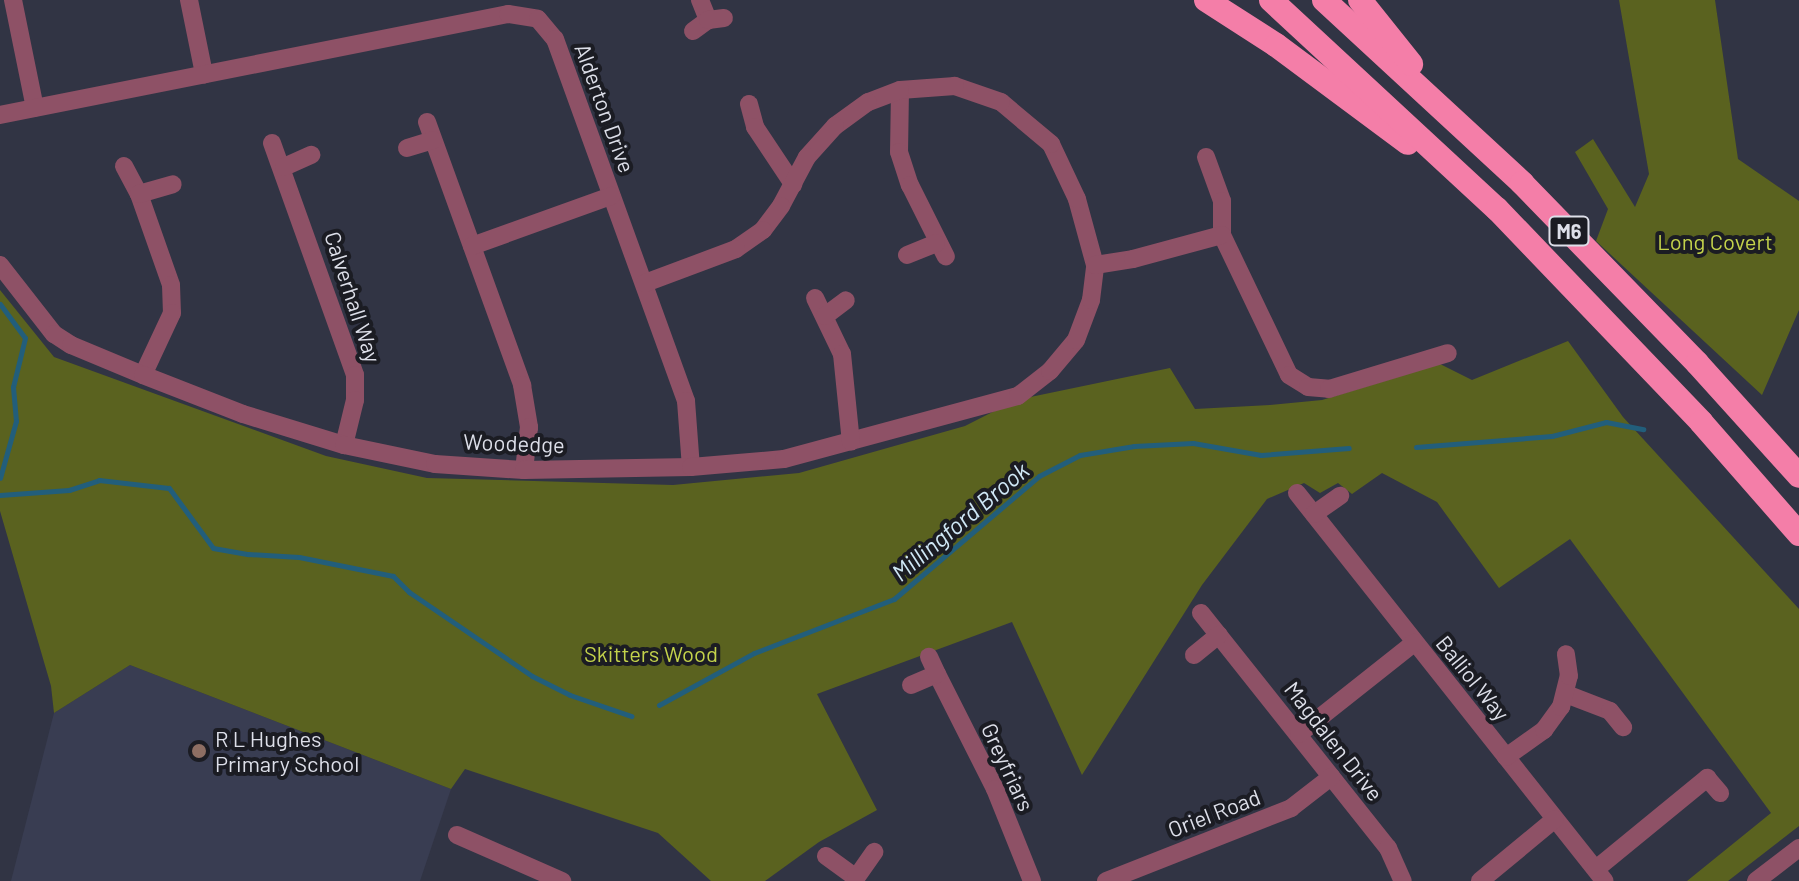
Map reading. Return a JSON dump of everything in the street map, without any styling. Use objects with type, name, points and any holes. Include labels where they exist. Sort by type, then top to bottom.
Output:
[{"type":"highway","name":"M6","points":[[1206,0],[1276,45],[1497,209]]},
{"type":"highway","name":"M6","points":[[1271,0],[1497,209],[1701,422],[1799,534]]},
{"type":"highway","name":"M6","points":[[1324,0],[1522,183],[1686,352],[1799,476]]},
{"type":"highway","name":"M6","points":[[1360,0],[1460,125]]},
{"type":"street","points":[[13,0],[35,108]]},
{"type":"street","points":[[189,0],[204,74]]},
{"type":"street","points":[[700,0],[708,23]]},
{"type":"street","name":"Alderton Drive","points":[[0,115],[508,14],[538,19],[555,39],[686,401],[691,467]]},
{"type":"street","points":[[645,283],[736,249],[763,230],[807,157],[835,126],[868,102],[900,90],[955,86],[1001,102],[1028,122],[1051,144],[1077,199],[1095,265],[1133,259],[1222,235]]},
{"type":"street","points":[[900,90],[899,152],[941,250],[907,255]]},
{"type":"street","points":[[749,104],[755,127],[793,184]]},
{"type":"street","points":[[427,122],[522,385],[529,427],[524,470]]},
{"type":"street","points":[[407,148],[433,140]]},
{"type":"street","name":"Calverhall Way","points":[[272,143],[284,167],[355,375],[355,400],[344,445]]},
{"type":"street","points":[[284,167],[311,155]]},
{"type":"street","points":[[1206,157],[1222,201],[1222,235],[1289,375],[1308,387],[1329,389],[1439,351]]},
{"type":"street","points":[[124,166],[139,194],[171,285],[172,313],[143,375]]},
{"type":"street","points":[[139,194],[173,184]]},
{"type":"street","points":[[472,246],[611,196]]},
{"type":"street","name":"Woodedge","points":[[0,265],[54,334],[71,345],[143,375],[243,414],[344,445],[435,464],[524,470],[691,467],[784,459],[1018,396],[1061,359],[1076,340],[1091,300],[1095,265]]},
{"type":"street","points":[[815,298],[842,354],[851,442]]},
{"type":"street","points":[[825,316],[846,300]]},
{"type":"street","name":"Balliol Way","points":[[1297,493],[1601,875],[1707,778],[1720,793]]},
{"type":"street","points":[[1314,514],[1340,496]]},
{"type":"street","name":"Magdalen Drive","points":[[1201,613],[1388,848],[1403,881]]},
{"type":"street","points":[[1194,655],[1219,635]]},
{"type":"street","points":[[1299,734],[1414,643]]},
{"type":"street","points":[[1506,757],[1544,730],[1561,707],[1566,694],[1566,654]]},
{"type":"street","name":"Greyfriars","points":[[929,657],[995,789],[1032,881]]},
{"type":"street","points":[[911,685],[937,674]]},
{"type":"street","points":[[1566,694],[1610,711],[1623,727]]},
{"type":"street","name":"Oriel Road","points":[[1106,881],[1291,808],[1331,777]]},
{"type":"street","points":[[1480,881],[1555,819]]},
{"type":"street","points":[[457,835],[562,881]]},
{"type":"street","points":[[1756,881],[1799,848]]},
{"type":"street","points":[[826,856],[858,879],[874,852]]},
{"type":"shaded area","name":"R L Hughes Primary School","points":[[130,665],[451,789],[420,881],[11,881],[54,713]]},
{"type":"green space","name":"Long Covert","points":[[1619,0],[1715,0],[1738,159],[1799,201],[1799,310],[1762,395],[1596,241],[1608,209],[1575,152],[1593,139],[1635,207],[1649,174]]},
{"type":"green space","name":"Skitters Wood","points":[[0,290],[54,357],[326,456],[427,478],[673,485],[799,473],[965,426],[1016,400],[1170,368],[1195,409],[1270,405],[1322,400],[1440,364],[1472,380],[1568,341],[1623,417],[1799,609],[1799,826],[1728,881],[1687,881],[1771,813],[1570,539],[1499,588],[1437,502],[1382,473],[1352,494],[1338,483],[1320,493],[1304,483],[1267,499],[1202,585],[1082,775],[1012,622],[817,694],[877,810],[819,842],[765,881],[711,881],[658,833],[465,769],[451,789],[130,665],[54,713],[51,686],[0,511]]},
{"type":"waterway","points":[[0,304],[25,338],[13,387],[16,421],[0,478]]},
{"type":"waterway","name":"Millingford Brook","points":[[1416,447],[1552,436],[1606,422],[1643,429]]},
{"type":"waterway","name":"Millingford Brook","points":[[659,705],[754,653],[894,599],[1039,476],[1080,455],[1134,446],[1193,443],[1261,455],[1349,448]]},
{"type":"waterway","name":"Millingford Brook","points":[[0,495],[69,490],[99,480],[169,488],[213,548],[299,557],[393,576],[409,592],[532,676],[570,695],[631,716]]},
{"type":"place","name":"R L Hughes Primary School","points":[[199,751]]}]
